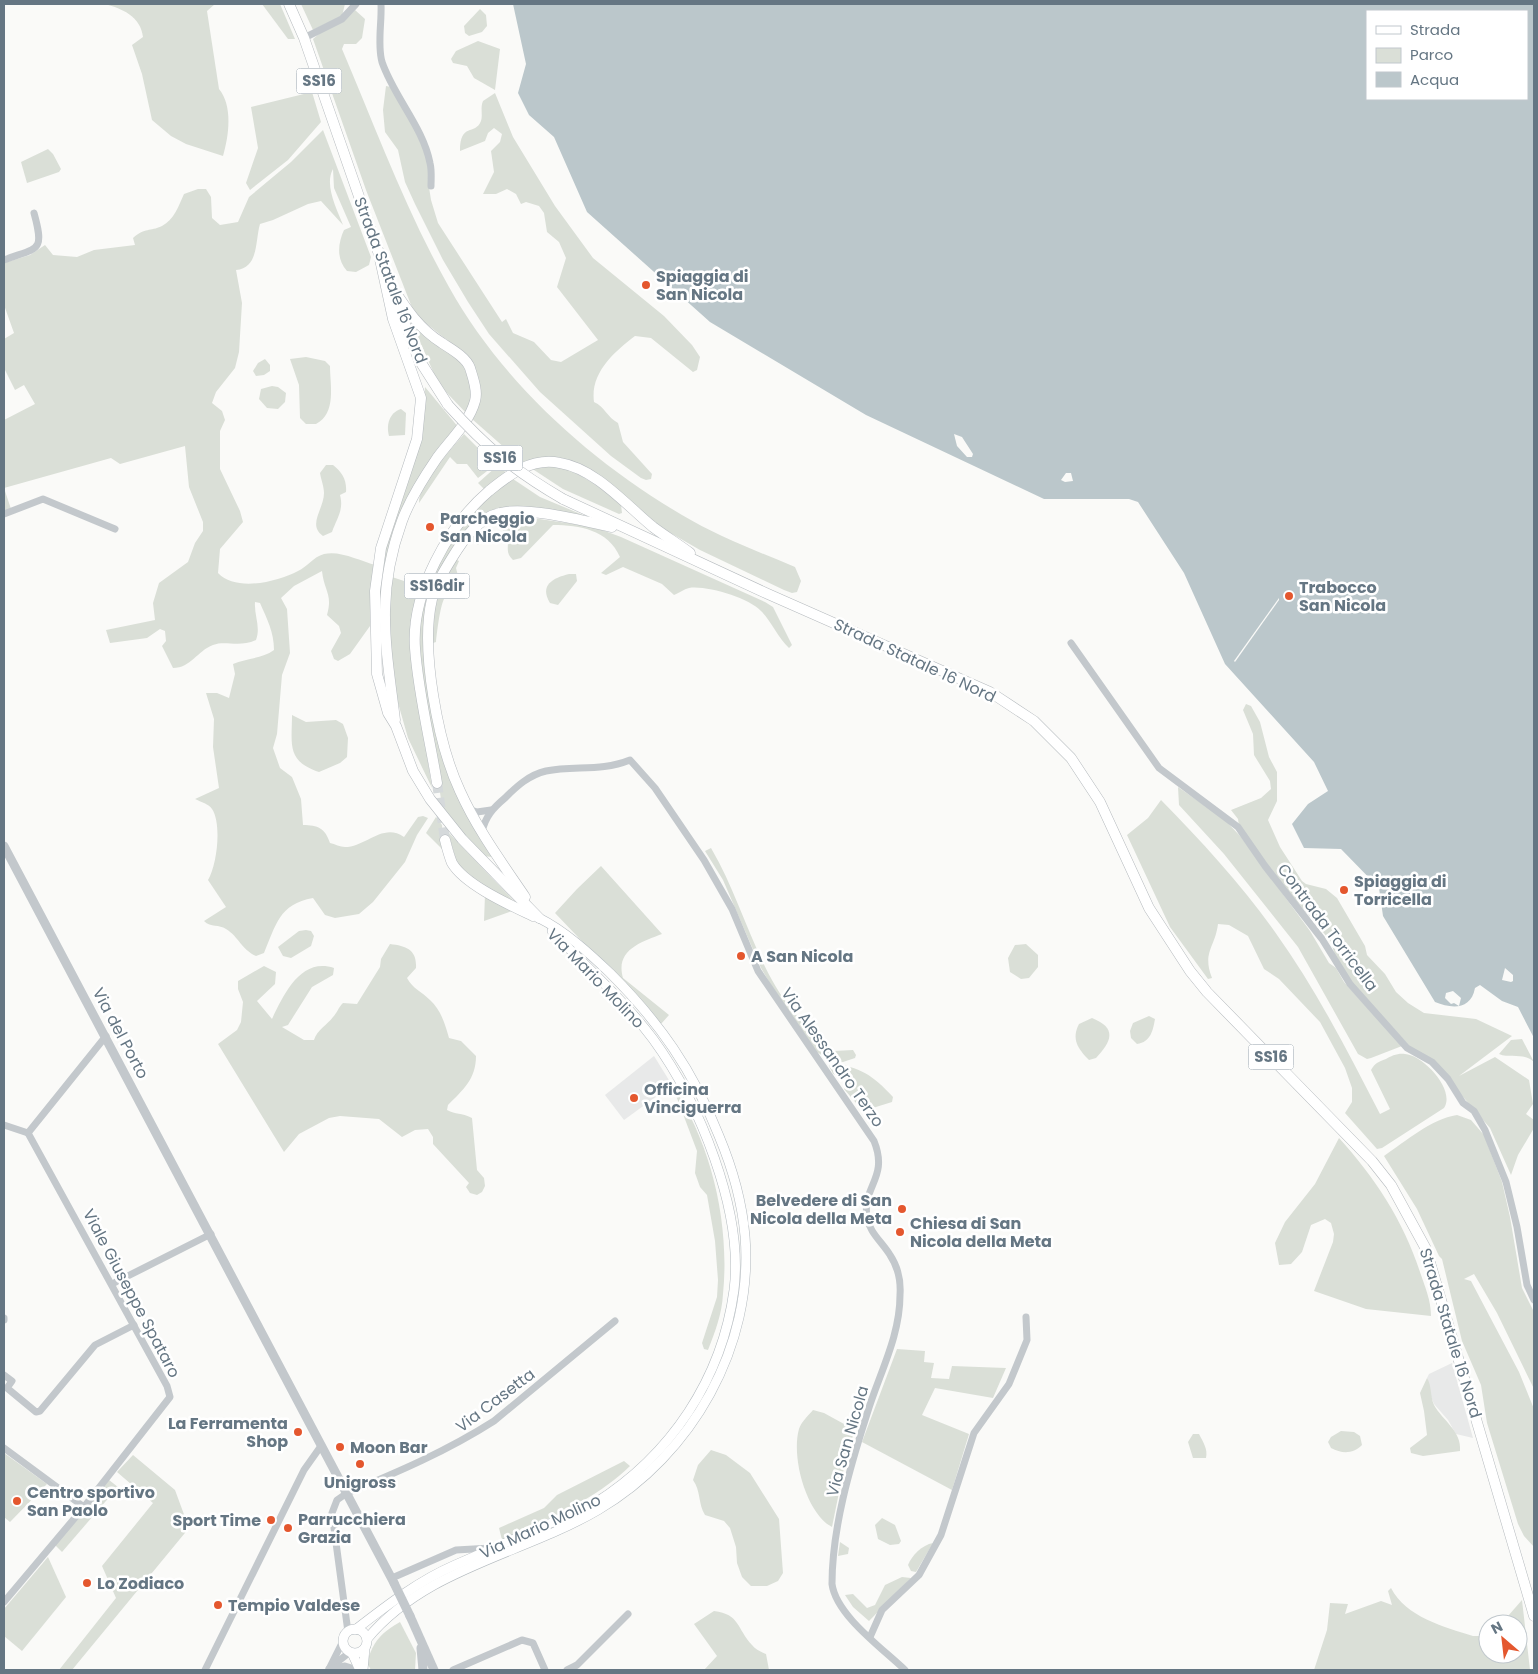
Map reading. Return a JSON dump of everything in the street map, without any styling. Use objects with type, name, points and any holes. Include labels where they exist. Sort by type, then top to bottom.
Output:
[{"type":"main road","name":"Strada Statale 16 Nord","points":[[289,4],[304,38],[390,284],[418,358],[448,405],[501,459],[531,481],[563,499],[628,530],[990,692],[1034,721],[1071,758],[1100,802],[1149,908],[1175,950],[1207,992],[1372,1161],[1392,1185],[1426,1249],[1534,1616]]},
{"type":"main road","points":[[378,250],[393,319],[421,398],[417,438],[381,548],[374,591],[376,674],[388,713],[396,726]]},
{"type":"main road","points":[[390,284],[412,319],[469,365],[476,389],[476,400],[470,413],[418,488],[402,520],[392,557],[385,590],[384,633],[396,726]]},
{"type":"main road","name":"SS16dir","points":[[438,783],[415,647],[422,597],[435,561],[449,539],[480,500],[505,478],[529,464],[543,461],[562,463],[580,470],[596,480],[654,527],[707,566]]},
{"type":"main road","name":"SS16dir","points":[[539,918],[468,809],[452,770],[441,733],[427,646],[432,598],[445,568],[461,543],[476,526],[487,518],[500,513],[516,511],[542,514],[628,530]]},
{"type":"main road","name":"SS16dir","points":[[396,726],[413,771],[430,799],[462,839],[539,918]]},
{"type":"main road","name":"SS16dir","points":[[445,840],[452,863],[461,874],[508,904],[539,918]]},
{"type":"main road","name":"Via Mario Molino","points":[[351,1631],[419,1584],[593,1504],[622,1484],[655,1455],[684,1420],[708,1382],[723,1340],[734,1288],[733,1242],[726,1197],[712,1152],[692,1106],[654,1041],[626,1005],[539,918]]},
{"type":"main road","name":"Via Mario Molino","points":[[366,1644],[390,1614],[428,1588],[597,1510],[630,1488],[661,1460],[692,1424],[717,1383],[734,1338],[744,1286],[745,1237],[738,1192],[723,1145],[707,1105],[681,1058],[663,1031],[638,1002],[590,953],[539,918]]},
{"type":"main road","points":[[351,1631],[364,1633],[366,1644],[360,1670],[351,1652],[345,1647],[344,1641],[351,1631]]},
{"type":"main road","points":[[351,1652],[359,1652],[366,1644]]},
{"type":"street","points":[[304,38],[342,19],[356,4]]},
{"type":"street","points":[[381,4],[382,60],[397,96],[409,115],[426,151],[430,164],[431,186]]},
{"type":"street","points":[[4,260],[36,248],[40,242],[34,213]]},
{"type":"street","points":[[4,514],[43,499],[115,528]]},
{"type":"street","name":"Contrada Torricella","points":[[1071,643],[1159,768],[1238,827],[1264,866],[1322,939],[1350,984],[1407,1048],[1432,1062],[1448,1079],[1463,1103],[1474,1112],[1485,1130],[1506,1182],[1517,1227],[1527,1285],[1534,1300]]},
{"type":"street","name":"Via Alessandro Terzo","points":[[482,832],[484,823],[491,810],[522,782],[545,771],[614,766],[630,760],[655,788],[704,860],[732,909],[758,971],[874,1141],[880,1164],[868,1198],[866,1214],[871,1229],[890,1254]]},
{"type":"street","points":[[468,809],[477,812],[491,810]]},
{"type":"street","name":"Via del Porto","points":[[4,846],[393,1580],[418,1635]]},
{"type":"street","points":[[4,1125],[28,1133],[106,1036]]},
{"type":"street","name":"Viale Giuseppe Spataro","points":[[4,1602],[84,1506],[170,1397],[112,1284],[28,1133]]},
{"type":"street","points":[[112,1284],[211,1234]]},
{"type":"street","name":"Via San Nicola","points":[[890,1254],[899,1274],[900,1284],[897,1328],[867,1413],[846,1483],[832,1576],[833,1591],[839,1606],[905,1670]]},
{"type":"street","points":[[870,1637],[882,1610],[919,1575],[941,1535],[974,1433],[1009,1384],[1027,1340],[1026,1317]]},
{"type":"street","name":"Via Casetta","points":[[351,1631],[332,1513],[337,1500],[347,1493],[437,1455],[494,1422],[615,1320]]},
{"type":"street","points":[[4,1375],[12,1382],[7,1388],[36,1412],[40,1411],[95,1345],[134,1326]]},
{"type":"street","points":[[205,1670],[304,1470],[321,1446]]},
{"type":"street","points":[[4,1448],[84,1506]]},
{"type":"street","points":[[393,1580],[456,1550],[494,1548]]},
{"type":"street","points":[[567,1670],[577,1665],[628,1614]]},
{"type":"street","points":[[418,1635],[434,1670],[424,1670],[418,1635]]},
{"type":"street","points":[[454,1670],[522,1640],[533,1643],[545,1670]]},
{"type":"street","points":[[328,1670],[344,1641]]},
{"type":"street","points":[[328,1670],[351,1652]]},
{"type":"street","points":[[328,1670],[346,1666],[360,1670]]},
{"type":"shaded area","points":[[654,1056],[672,1085],[624,1120],[605,1095]]},
{"type":"shaded area","points":[[1452,1363],[1473,1438],[1456,1434],[1448,1420],[1434,1404],[1430,1394],[1427,1378],[1429,1374]]},
{"type":"green space","points":[[104,4],[215,4],[207,11],[219,89],[228,112],[227,139],[223,156],[186,144],[171,136],[152,120],[142,74],[132,45],[143,37],[139,24],[124,11]]},
{"type":"green space","points":[[262,4],[280,4],[295,39],[288,39]]},
{"type":"green space","points":[[301,4],[345,4],[342,16],[313,30]]},
{"type":"green space","points":[[480,9],[486,15],[487,26],[482,32],[469,36],[465,33],[464,26]]},
{"type":"green space","points":[[355,10],[365,19],[362,38],[356,44],[344,44],[342,49],[392,170],[433,258],[470,322],[495,355],[550,416],[614,470],[647,493],[709,530],[795,567],[801,581],[797,592],[792,593],[784,590],[700,550],[648,520],[574,463],[524,465],[472,419],[478,404],[457,348],[423,321],[413,310],[366,190],[313,39],[320,33],[342,22]]},
{"type":"green space","points":[[478,41],[500,49],[495,90],[474,78],[467,66],[453,63],[451,59],[456,51]]},
{"type":"green space","points":[[386,86],[391,87],[407,113],[430,163],[428,181],[438,223],[502,322],[506,319],[513,333],[534,342],[551,360],[561,362],[598,340],[557,287],[566,258],[559,242],[547,232],[544,213],[539,206],[526,202],[521,204],[516,194],[507,189],[496,194],[483,194],[494,172],[491,151],[500,142],[502,134],[494,128],[488,133],[485,141],[460,151],[462,136],[475,128],[481,121],[483,101],[495,93],[513,137],[555,206],[593,258],[664,316],[692,345],[700,357],[697,370],[693,372],[651,338],[635,336],[605,364],[596,382],[594,402],[618,423],[623,442],[652,474],[651,479],[641,478],[611,456],[540,392],[489,334],[443,260],[405,182],[398,150],[385,132],[383,110]]},
{"type":"green space","points":[[312,92],[321,122],[288,160],[250,190],[246,183],[258,148],[251,107]]},
{"type":"green space","points":[[323,130],[371,257],[369,265],[356,272],[347,271],[343,266],[339,251],[340,240],[344,230],[351,227],[334,188],[333,169],[330,182],[331,190],[343,225],[321,201],[308,204],[260,224],[255,253],[252,259],[249,264],[236,270],[242,303],[239,352],[235,368],[216,392],[212,403],[222,411],[225,420],[220,431],[220,469],[240,511],[243,522],[220,549],[218,573],[226,579],[235,582],[257,583],[289,575],[320,555],[330,553],[337,553],[376,565],[370,600],[370,626],[350,654],[338,661],[334,659],[331,651],[341,633],[339,626],[327,615],[329,597],[322,571],[294,586],[281,598],[287,609],[290,653],[282,675],[277,734],[273,748],[280,768],[292,777],[301,799],[303,825],[320,828],[326,834],[330,843],[343,847],[353,846],[374,836],[389,832],[404,837],[418,817],[428,818],[417,835],[405,862],[373,902],[359,914],[335,918],[325,915],[313,898],[293,905],[280,917],[264,953],[256,956],[247,950],[226,929],[204,921],[226,907],[208,880],[216,855],[218,834],[215,816],[209,806],[195,799],[219,788],[213,747],[214,719],[206,693],[217,693],[229,698],[235,674],[233,664],[264,655],[274,650],[270,626],[260,603],[255,602],[258,626],[256,640],[238,644],[223,643],[213,645],[185,665],[173,668],[162,646],[166,641],[165,631],[160,629],[147,638],[110,643],[106,630],[155,620],[153,603],[159,583],[188,562],[195,543],[203,531],[203,522],[189,487],[185,446],[120,464],[111,458],[4,488],[4,420],[35,404],[24,385],[15,390],[4,368],[4,339],[14,333],[4,305],[4,263],[30,255],[45,245],[53,255],[77,257],[94,250],[135,245],[133,238],[141,232],[158,228],[170,220],[184,194],[198,189],[206,189],[211,197],[212,218],[220,225],[238,222],[249,197],[291,162]]},
{"type":"green space","points":[[48,149],[61,169],[59,172],[27,183],[21,162]]},
{"type":"green space","points":[[410,319],[462,361],[474,386],[468,415],[446,392],[435,376]]},
{"type":"green space","points":[[306,357],[325,361],[330,366],[330,406],[323,419],[316,424],[306,424],[300,418],[299,385],[290,359]]},
{"type":"green space","points":[[265,359],[270,365],[270,371],[264,375],[256,376],[253,371],[258,363]]},
{"type":"green space","points":[[272,386],[278,387],[286,393],[285,402],[278,409],[267,408],[259,399],[261,389]]},
{"type":"green space","points":[[425,387],[459,428],[413,495],[381,597],[381,667],[377,604],[387,541],[421,440]]},
{"type":"green space","points":[[401,409],[406,413],[405,435],[389,436],[389,420],[394,413]]},
{"type":"green space","points":[[464,434],[495,465],[478,478],[467,464],[457,464],[450,457],[419,503],[420,495],[430,477]]},
{"type":"green space","points":[[326,465],[333,465],[339,470],[345,480],[346,492],[340,495],[341,510],[332,532],[323,536],[318,532],[316,522],[324,493],[320,473]]},
{"type":"green space","points":[[497,466],[507,473],[484,489],[478,483]]},
{"type":"green space","points":[[559,466],[592,482],[607,493],[621,505],[622,513],[619,514],[563,489],[531,468]]},
{"type":"green space","points":[[513,479],[540,497],[583,515],[517,509],[461,536],[441,567],[427,609],[438,727],[492,857],[483,856],[445,812],[441,799],[420,663],[420,616],[430,578],[458,532],[488,497]]},
{"type":"green space","points":[[4,488],[11,509],[4,512]]},
{"type":"green space","points":[[519,516],[594,527],[621,537],[765,602],[773,607],[792,645],[789,648],[785,644],[761,611],[737,597],[706,588],[687,589],[674,595],[662,584],[623,567],[606,575],[601,573],[620,557],[615,548],[601,535],[583,528],[553,525],[521,558],[513,560],[508,551],[507,535],[499,526],[498,519]]},
{"type":"green space","points":[[478,529],[483,530],[486,535],[484,540],[478,545],[470,540]]},
{"type":"green space","points":[[455,559],[459,561],[456,568],[458,576],[453,592],[445,598],[443,603],[436,642],[433,643],[437,599]]},
{"type":"green space","points":[[569,574],[576,574],[577,581],[558,605],[550,603],[546,591],[549,583]]},
{"type":"green space","points":[[392,577],[419,586],[410,625],[410,646],[432,788],[408,738],[396,696],[386,633]]},
{"type":"green space","points":[[1246,704],[1251,706],[1260,722],[1269,757],[1277,772],[1277,801],[1268,820],[1280,847],[1302,881],[1306,884],[1326,889],[1337,898],[1365,946],[1367,955],[1385,974],[1396,992],[1408,1003],[1424,1013],[1476,1019],[1512,1036],[1459,1076],[1495,1057],[1529,1080],[1533,1104],[1526,1114],[1534,1120],[1534,1128],[1518,1155],[1511,1175],[1490,1128],[1457,1090],[1452,1080],[1411,1048],[1354,985],[1336,959],[1331,942],[1319,927],[1320,924],[1318,926],[1284,887],[1239,826],[1238,819],[1231,810],[1261,798],[1271,789],[1270,781],[1254,755],[1253,734],[1243,710]]},
{"type":"green space","points":[[292,715],[306,722],[336,720],[343,724],[348,738],[347,757],[340,763],[319,772],[301,763],[293,750]]},
{"type":"green space","points":[[1178,787],[1224,819],[1241,837],[1310,931],[1329,963],[1336,968],[1344,982],[1402,1046],[1367,1059],[1358,1054],[1298,947],[1224,854],[1179,805]]},
{"type":"green space","points":[[1161,800],[1221,864],[1275,932],[1318,998],[1380,1114],[1390,1109],[1371,1070],[1379,1062],[1400,1054],[1412,1056],[1420,1060],[1436,1075],[1446,1092],[1447,1101],[1444,1108],[1382,1148],[1377,1149],[1345,1113],[1352,1102],[1352,1088],[1345,1068],[1320,1022],[1279,979],[1264,969],[1248,936],[1229,925],[1218,924],[1208,962],[1212,978],[1208,979],[1170,927],[1127,835],[1148,818]]},
{"type":"green space","points":[[436,817],[442,825],[443,850],[426,833]]},
{"type":"green space","points":[[448,832],[516,905],[473,880],[458,867]]},
{"type":"green space","points":[[711,848],[767,970],[781,995],[824,1048],[834,1051],[853,1050],[856,1055],[855,1058],[843,1062],[829,1060],[817,1052],[781,1002],[761,968],[723,880],[705,851]]},
{"type":"green space","points":[[601,866],[662,934],[632,948],[623,960],[622,968],[623,978],[669,1015],[661,1024],[555,913]]},
{"type":"green space","points":[[485,895],[512,911],[484,921]]},
{"type":"green space","points":[[299,931],[311,931],[314,936],[311,946],[291,958],[283,956],[278,947]]},
{"type":"green space","points":[[390,944],[401,946],[413,953],[416,968],[407,978],[437,1008],[449,1038],[461,1041],[476,1056],[474,1071],[468,1084],[448,1105],[447,1110],[472,1118],[477,1170],[484,1178],[485,1186],[482,1192],[477,1195],[470,1193],[466,1187],[469,1183],[433,1144],[433,1137],[428,1129],[415,1130],[402,1137],[379,1119],[340,1116],[329,1118],[299,1134],[284,1152],[218,1044],[237,1030],[241,1022],[243,1002],[238,989],[238,981],[264,966],[276,972],[275,984],[257,1001],[272,1019],[288,989],[303,973],[312,968],[322,966],[334,968],[333,975],[312,987],[288,1025],[282,1027],[304,1040],[314,1040],[317,1033],[343,1003],[357,1004],[380,967],[381,959]]},
{"type":"green space","points":[[1026,944],[1038,955],[1038,967],[1029,978],[1021,979],[1010,972],[1008,958],[1015,945]]},
{"type":"green space","points":[[1149,1016],[1155,1019],[1152,1031],[1145,1041],[1137,1044],[1131,1038],[1130,1031],[1133,1023]]},
{"type":"green space","points":[[1092,1018],[1105,1026],[1109,1035],[1106,1046],[1096,1058],[1089,1060],[1077,1044],[1076,1034],[1079,1024]]},
{"type":"green space","points":[[1522,1039],[1534,1062],[1526,1057],[1499,1054],[1511,1040]]},
{"type":"green space","points":[[831,1063],[850,1067],[865,1073],[879,1083],[893,1097],[892,1102],[863,1111],[844,1089],[850,1080],[833,1074],[829,1066]]},
{"type":"green space","points":[[672,1085],[686,1108],[708,1159],[715,1185],[724,1240],[721,1309],[708,1350],[704,1349],[702,1343],[717,1297],[718,1280],[715,1241],[707,1195],[700,1187],[695,1173],[697,1151]]},
{"type":"green space","points":[[1457,1115],[1471,1120],[1484,1135],[1502,1182],[1522,1288],[1534,1312],[1534,1389],[1497,1313],[1474,1274],[1464,1279],[1471,1281],[1519,1372],[1534,1409],[1534,1547],[1524,1536],[1518,1524],[1487,1423],[1481,1385],[1462,1341],[1442,1259],[1417,1209],[1384,1156],[1428,1126],[1447,1117]]},
{"type":"green space","points":[[1339,1138],[1376,1184],[1396,1217],[1420,1272],[1429,1299],[1431,1316],[1366,1309],[1314,1291],[1333,1242],[1334,1234],[1331,1223],[1325,1219],[1311,1225],[1302,1252],[1291,1264],[1279,1265],[1275,1243],[1285,1222],[1315,1184]]},
{"type":"green space","points":[[897,1349],[925,1351],[924,1362],[934,1363],[931,1378],[949,1379],[952,1366],[1006,1368],[993,1398],[935,1388],[922,1415],[969,1434],[952,1490],[862,1442]]},
{"type":"green space","points":[[1427,1378],[1434,1405],[1458,1437],[1460,1451],[1423,1456],[1411,1453],[1410,1448],[1427,1435],[1420,1393]]},
{"type":"green space","points":[[813,1410],[824,1413],[855,1430],[847,1453],[832,1527],[815,1510],[808,1497],[799,1469],[797,1441],[799,1429],[803,1421]]},
{"type":"green space","points":[[1341,1431],[1354,1432],[1360,1436],[1362,1445],[1355,1450],[1347,1452],[1331,1448],[1328,1442],[1331,1437]]},
{"type":"green space","points":[[1193,1434],[1199,1434],[1204,1443],[1206,1458],[1193,1458],[1188,1442]]},
{"type":"green space","points":[[711,1450],[726,1455],[750,1473],[779,1519],[783,1573],[778,1581],[767,1586],[751,1586],[742,1577],[737,1563],[736,1547],[730,1528],[724,1521],[705,1515],[696,1484],[693,1480],[698,1465]]},
{"type":"green space","name":"Centro sportivo San Paolo","points":[[4,1453],[47,1484],[10,1522],[4,1517]]},
{"type":"green space","points":[[133,1455],[175,1490],[189,1528],[72,1670],[59,1670],[116,1598],[102,1566],[153,1503],[117,1472]]},
{"type":"green space","points":[[624,1461],[630,1466],[586,1499],[553,1517],[502,1540],[499,1528],[544,1508],[557,1495]]},
{"type":"green space","points":[[109,1480],[118,1487],[62,1552],[55,1545]]},
{"type":"green space","points":[[882,1518],[895,1525],[901,1541],[899,1544],[890,1545],[878,1539],[875,1525]]},
{"type":"green space","points":[[840,1542],[849,1548],[848,1554],[838,1556]]},
{"type":"green space","points":[[933,1543],[916,1572],[911,1571],[908,1565],[912,1558],[921,1548]]},
{"type":"green space","points":[[48,1557],[66,1597],[22,1651],[4,1636],[4,1609]]},
{"type":"green space","points":[[902,1577],[911,1578],[869,1621],[853,1607],[845,1595],[853,1594],[867,1608],[875,1605],[885,1585]]},
{"type":"green space","points":[[1391,1588],[1406,1606],[1427,1620],[1450,1629],[1478,1636],[1478,1664],[1528,1664],[1528,1652],[1530,1670],[1314,1670],[1327,1630],[1330,1603],[1348,1604],[1345,1614],[1381,1601],[1392,1605],[1388,1591]]},
{"type":"green space","points":[[1522,1600],[1524,1614],[1510,1614]]},
{"type":"green space","points":[[714,1611],[729,1615],[753,1646],[766,1654],[769,1670],[704,1670],[717,1656],[694,1624]]},
{"type":"green space","points":[[400,1622],[416,1653],[415,1670],[371,1670],[367,1663],[375,1643],[383,1634]]},
{"type":"water","points":[[513,4],[1534,4],[1534,1038],[1518,1007],[1502,1001],[1480,985],[1475,988],[1473,995],[1465,1004],[1459,1006],[1448,1006],[1435,1002],[1383,916],[1379,888],[1341,849],[1304,848],[1292,824],[1308,804],[1328,791],[1314,762],[1225,664],[1184,573],[1138,502],[1129,499],[1044,499],[866,415],[710,322],[587,212],[554,137],[529,115],[518,93],[526,64]],"holes":[[[954,434],[962,437],[973,454],[972,457],[967,457],[957,446]],[[1066,473],[1071,473],[1073,481],[1065,482],[1061,480]],[[1505,968],[1513,975],[1513,981],[1502,980]],[[1453,991],[1461,998],[1459,1006],[1454,1003],[1451,1004],[1445,998],[1446,993]]]},
{"type":"pier","points":[[1279,598],[1279,600],[1235,662],[1234,661]]},
{"type":"tunnel","points":[[437,783],[445,840]]},
{"type":"place","name":"Spiaggia di San Nicola","points":[[646,285]]},
{"type":"place","name":"Parcheggio San Nicola","points":[[430,527]]},
{"type":"place","name":"Trabocco San Nicola","points":[[1289,596]]},
{"type":"place","name":"Spiaggia di Torricella","points":[[1344,890]]},
{"type":"place","name":"A San Nicola","points":[[741,956]]},
{"type":"place","name":"Officina Vinciguerra","points":[[634,1098]]},
{"type":"place","name":"Belvedere di San Nicola della Meta","points":[[902,1209]]},
{"type":"place","name":"Chiesa di San Nicola della Meta","points":[[900,1232]]},
{"type":"place","name":"La Ferramenta Shop","points":[[298,1432]]},
{"type":"place","name":"Moon Bar","points":[[340,1447]]},
{"type":"place","name":"Unigross","points":[[360,1464]]},
{"type":"place","name":"Centro sportivo San Paolo","points":[[17,1501]]},
{"type":"place","name":"Sport Time","points":[[271,1520]]},
{"type":"place","name":"Parrucchiera Grazia","points":[[288,1528]]},
{"type":"place","name":"Lo Zodiaco","points":[[87,1583]]},
{"type":"place","name":"Tempio Valdese","points":[[218,1605]]}]
